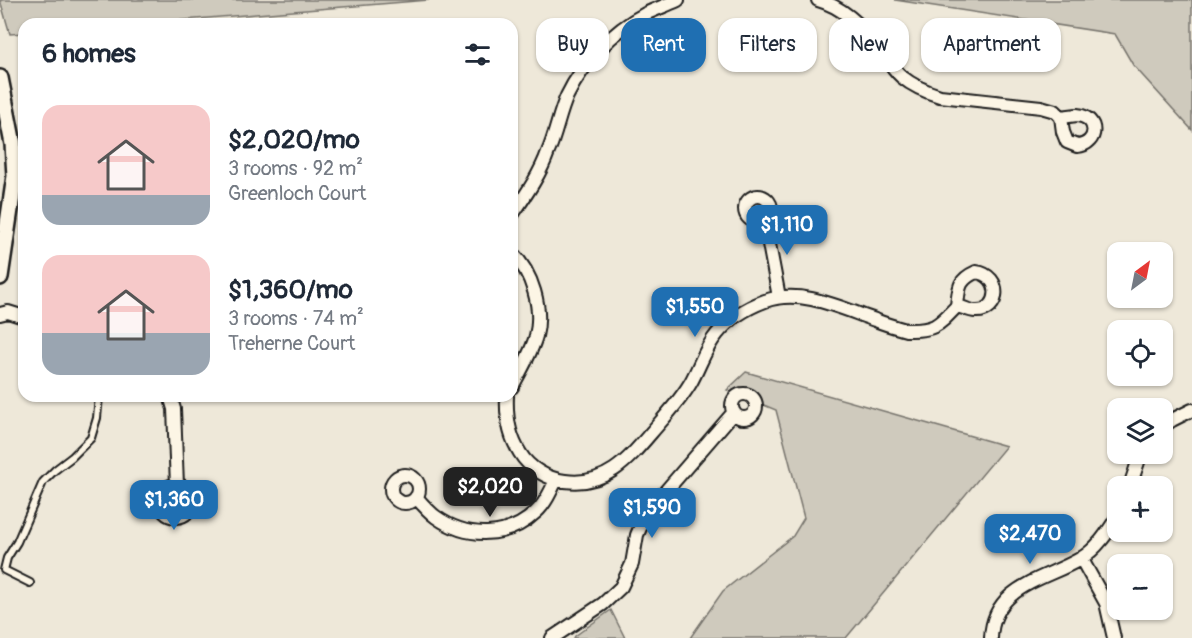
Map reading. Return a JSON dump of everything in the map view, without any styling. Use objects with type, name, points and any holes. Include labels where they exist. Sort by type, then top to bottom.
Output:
[{"type":"street","points":[[518,206],[547,155],[568,95],[591,60],[603,45],[623,28],[643,15],[678,0]]},
{"type":"street","points":[[818,0],[847,15],[866,32],[902,77],[927,92],[940,96],[1041,107],[1055,111],[1061,117]]},
{"type":"street","points":[[0,78],[13,144],[15,176],[0,277]]},
{"type":"street","points":[[763,222],[779,297]]},
{"type":"street","points":[[518,260],[533,287],[538,311],[536,334],[518,375]]},
{"type":"street","points":[[507,402],[509,429],[528,464],[556,480],[575,482],[596,480],[617,468],[632,455],[690,383],[717,333],[747,309],[779,297],[821,301],[906,330],[931,329],[941,323],[957,306]]},
{"type":"street","points":[[0,314],[8,312],[18,314]]},
{"type":"street","points":[[172,402],[177,485]]},
{"type":"street","points":[[1173,420],[1192,410]]},
{"type":"street","points":[[552,638],[603,604],[621,587],[632,564],[637,536],[646,514],[734,412]]},
{"type":"street","points":[[416,498],[434,516],[459,530],[482,534],[499,532],[525,521],[538,511],[556,480]]},
{"type":"street","points":[[991,638],[991,630],[997,613],[1007,598],[1041,576],[1082,558],[1100,543],[1107,532]]},
{"type":"street","points":[[1082,558],[1106,603],[1114,638]]},
{"type":"lane","points":[[30,583],[4,570],[7,558],[17,542],[43,482],[91,438],[97,418],[98,402]]},
{"type":"shaded area","points":[[0,0],[429,0],[208,18],[18,18],[18,33],[10,34]]},
{"type":"shaded area","points":[[895,0],[1192,0],[1192,130],[1133,65],[1115,34],[1061,26],[1061,18],[1011,18]]},
{"type":"shaded area","points":[[746,372],[1006,446],[846,638],[690,638],[723,591],[793,536],[804,518],[776,410],[727,390]]},
{"type":"shaded area","points":[[611,610],[625,638],[574,638],[575,636]]}]
